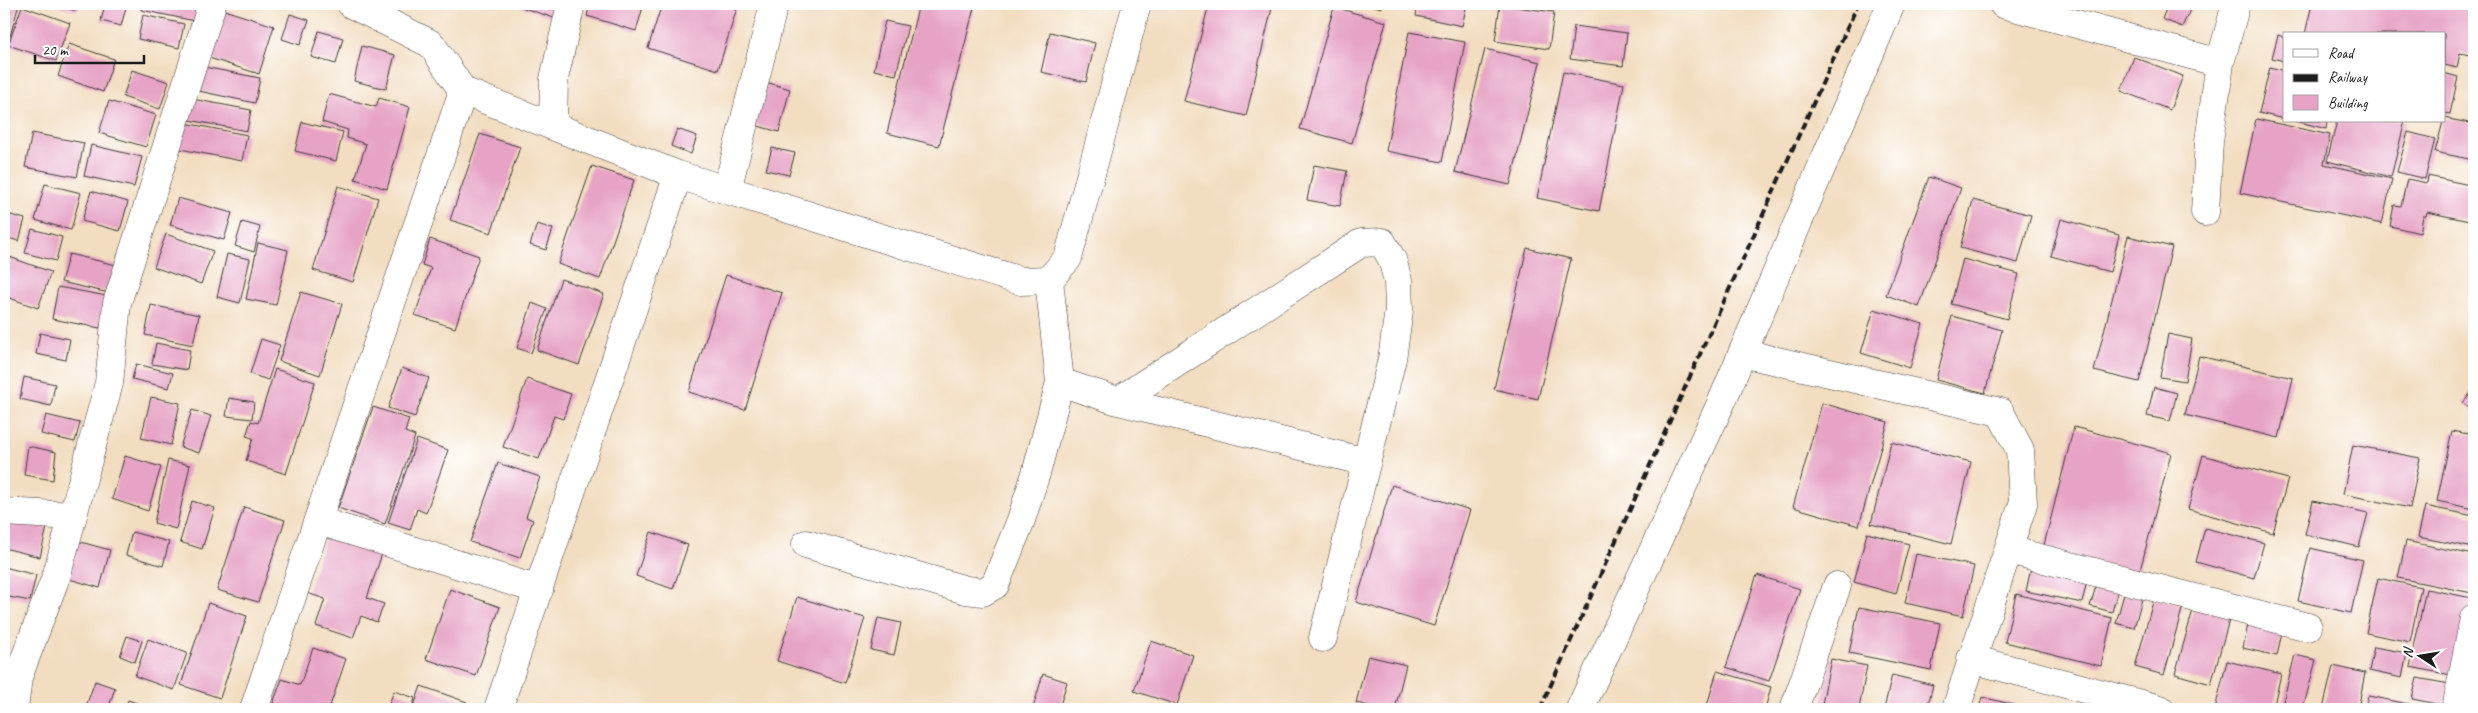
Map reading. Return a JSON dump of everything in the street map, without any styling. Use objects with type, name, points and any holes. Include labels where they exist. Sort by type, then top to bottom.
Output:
[{"type":"street","points":[[14,709],[18,677],[58,574],[109,383],[118,303],[212,4]]},
{"type":"street","points":[[351,4],[431,44],[463,91],[678,175],[1021,281],[1049,280]]},
{"type":"street","points":[[552,126],[554,80],[571,4]]},
{"type":"street","points":[[727,190],[774,4]]},
{"type":"street","points":[[806,544],[966,590],[983,592],[994,585],[1021,520],[1038,470],[1060,382],[1049,280],[1068,258],[1137,4]]},
{"type":"street","points":[[1580,709],[1742,353],[1891,4]]},
{"type":"street","points":[[2003,4],[2220,63]]},
{"type":"street","points":[[2205,212],[2209,141],[2220,63],[2236,4]]},
{"type":"street","points":[[254,709],[463,91]]},
{"type":"street","points":[[498,709],[678,175]]},
{"type":"street","points":[[1118,401],[1362,242],[1382,242],[1392,260],[1398,281],[1399,310],[1392,359],[1322,638]]},
{"type":"street","points":[[1742,353],[2000,412],[2020,450],[2023,504],[1956,709]]},
{"type":"street","points":[[1060,382],[1118,401],[1366,462]]},
{"type":"street","points":[[4,512],[74,516]]},
{"type":"street","points":[[319,521],[538,590]]},
{"type":"street","points":[[2009,550],[2308,627]]},
{"type":"street","points":[[1794,709],[1837,586]]},
{"type":"street","points":[[2456,709],[2474,618]]},
{"type":"street","points":[[1971,659],[2160,709]]},
{"type":"building","points":[[4,4],[19,4],[10,36],[4,34]]},
{"type":"building","points":[[51,4],[79,4],[77,11]]},
{"type":"building","points":[[105,4],[127,4],[121,26],[101,21]]},
{"type":"building","points":[[143,4],[198,4],[195,21],[141,10]]},
{"type":"building","points":[[512,4],[558,4],[554,18]]},
{"type":"building","points":[[590,4],[644,4],[636,31],[587,16]]},
{"type":"building","points":[[662,4],[722,4],[737,8],[718,70],[648,48]]},
{"type":"building","points":[[919,4],[975,4],[939,146],[887,133]]},
{"type":"building","points":[[1209,4],[1273,4],[1246,116],[1184,101]]},
{"type":"building","points":[[1366,4],[1383,4],[1382,8]]},
{"type":"building","points":[[1418,4],[1467,4],[1462,26],[1416,16]]},
{"type":"building","points":[[2168,4],[2175,4],[2190,10],[2182,27],[2162,19]]},
{"type":"building","points":[[2312,4],[2474,4],[2474,56],[2460,53],[2457,68],[2446,65],[2446,32],[2305,32]]},
{"type":"building","points":[[1500,5],[1554,12],[1549,49],[1495,41]]},
{"type":"building","points":[[22,6],[70,23],[56,61],[8,45]]},
{"type":"building","points":[[1334,7],[1386,22],[1352,143],[1300,129]]},
{"type":"building","points":[[221,9],[274,26],[259,74],[206,57]]},
{"type":"building","points":[[290,14],[309,20],[300,45],[282,39]]},
{"type":"building","points":[[143,15],[184,24],[179,48],[138,39]]},
{"type":"building","points":[[885,21],[908,26],[896,75],[874,70]]},
{"type":"building","points":[[1574,26],[1627,33],[1623,66],[1570,59]]},
{"type":"building","points":[[319,31],[343,38],[336,64],[311,57]]},
{"type":"building","points":[[1050,32],[1095,43],[1086,82],[1041,72]]},
{"type":"building","points":[[1409,32],[1465,42],[1442,162],[1386,151]]},
{"type":"building","points":[[2278,35],[2283,37],[2283,61],[2272,58]]},
{"type":"building","points":[[69,44],[114,59],[103,92],[58,76]]},
{"type":"building","points":[[362,46],[395,55],[386,89],[354,81]]},
{"type":"building","points":[[1485,49],[1540,62],[1510,185],[1455,172]]},
{"type":"building","points":[[2134,57],[2183,76],[2170,110],[2121,91]]},
{"type":"building","points":[[199,66],[260,78],[255,103],[194,90]]},
{"type":"building","points":[[2270,67],[2283,71],[2283,119],[2259,113]]},
{"type":"building","points":[[132,70],[169,82],[160,109],[123,97]]},
{"type":"building","points":[[1563,72],[1624,84],[1599,211],[1537,198]]},
{"type":"building","points":[[2446,74],[2458,77],[2450,114],[2446,113]]},
{"type":"building","points":[[762,81],[790,89],[779,132],[751,124]]},
{"type":"building","points":[[329,94],[376,107],[379,98],[410,107],[387,189],[355,179],[366,144],[347,138],[348,130],[322,122]]},
{"type":"building","points":[[192,99],[251,110],[247,131],[189,120]]},
{"type":"building","points":[[109,101],[156,115],[146,147],[99,133]]},
{"type":"building","points":[[2446,118],[2474,124],[2474,160],[2435,152],[2443,122],[2446,122]]},
{"type":"building","points":[[2256,119],[2330,135],[2324,164],[2392,179],[2382,224],[2240,193]]},
{"type":"building","points":[[302,122],[343,132],[336,161],[295,151]]},
{"type":"building","points":[[2300,122],[2327,122],[2326,129]]},
{"type":"building","points":[[2337,122],[2405,122],[2391,177],[2327,161]]},
{"type":"building","points":[[185,123],[247,135],[242,161],[180,149]]},
{"type":"building","points":[[677,129],[697,136],[691,154],[671,146]]},
{"type":"building","points":[[2408,132],[2435,139],[2425,179],[2397,172]]},
{"type":"building","points":[[32,133],[84,143],[77,177],[25,167]]},
{"type":"building","points":[[480,134],[520,147],[491,233],[450,220]]},
{"type":"building","points":[[91,145],[142,157],[134,187],[84,176]]},
{"type":"building","points":[[772,148],[795,153],[789,175],[766,170]]},
{"type":"building","points":[[1314,165],[1347,171],[1340,206],[1307,200]]},
{"type":"building","points":[[592,166],[634,180],[600,279],[558,264]]},
{"type":"building","points":[[2428,176],[2474,186],[2474,222],[2427,212],[2426,216],[2423,216],[2420,233],[2390,226],[2394,205],[2401,206],[2407,179],[2427,183]]},
{"type":"building","points":[[1929,177],[1961,188],[1919,307],[1886,295]]},
{"type":"building","points":[[45,184],[81,193],[71,230],[35,220]]},
{"type":"building","points":[[338,186],[378,198],[353,282],[313,270]]},
{"type":"building","points":[[91,191],[128,202],[120,231],[82,221]]},
{"type":"building","points":[[178,198],[232,213],[224,240],[170,225]]},
{"type":"building","points":[[1973,200],[2031,215],[2018,263],[1960,248]]},
{"type":"building","points":[[4,213],[25,219],[19,241],[4,237]]},
{"type":"building","points":[[2061,219],[2119,235],[2110,272],[2051,256]]},
{"type":"building","points":[[242,222],[260,227],[254,252],[235,246]]},
{"type":"building","points":[[537,224],[553,229],[546,250],[530,245]]},
{"type":"building","points":[[32,229],[62,237],[56,261],[25,253]]},
{"type":"building","points":[[166,234],[213,251],[201,284],[154,267]]},
{"type":"building","points":[[2128,236],[2172,247],[2139,382],[2094,371]]},
{"type":"building","points":[[430,239],[479,256],[455,328],[415,315],[431,268],[422,265]]},
{"type":"building","points":[[258,243],[288,250],[276,305],[246,299]]},
{"type":"building","points":[[1527,248],[1571,259],[1538,399],[1494,389]]},
{"type":"building","points":[[69,254],[116,265],[109,293],[61,282]]},
{"type":"building","points":[[227,254],[250,259],[240,303],[217,297]]},
{"type":"building","points":[[4,255],[51,272],[38,308],[4,296]]},
{"type":"building","points":[[1963,259],[2019,274],[2007,319],[1951,304]]},
{"type":"building","points":[[726,275],[782,293],[745,410],[689,392]]},
{"type":"building","points":[[561,279],[604,294],[579,365],[537,350]]},
{"type":"building","points":[[58,287],[107,296],[100,328],[52,319]]},
{"type":"building","points":[[301,292],[342,304],[320,375],[279,361]]},
{"type":"building","points":[[532,303],[547,309],[531,353],[517,348]]},
{"type":"building","points":[[151,305],[199,315],[193,345],[145,335]]},
{"type":"building","points":[[1874,309],[1923,324],[1910,368],[1861,353]]},
{"type":"building","points":[[1952,316],[2002,330],[1985,393],[1936,380]]},
{"type":"building","points":[[40,333],[70,339],[66,360],[36,354]]},
{"type":"building","points":[[2168,334],[2192,339],[2185,381],[2160,377]]},
{"type":"building","points":[[261,339],[280,345],[268,380],[250,374]]},
{"type":"building","points":[[156,343],[190,350],[187,370],[152,364]]},
{"type":"building","points":[[2199,356],[2293,378],[2279,438],[2185,415]]},
{"type":"building","points":[[136,364],[173,373],[169,388],[132,379]]},
{"type":"building","points":[[402,368],[429,378],[415,417],[388,408]]},
{"type":"building","points":[[275,369],[315,382],[286,474],[246,461],[253,438],[246,436],[251,421],[258,423]]},
{"type":"building","points":[[24,377],[55,384],[51,406],[20,399]]},
{"type":"building","points":[[527,379],[571,394],[563,419],[554,416],[539,459],[503,447]]},
{"type":"building","points":[[2154,387],[2177,393],[2170,421],[2147,416]]},
{"type":"building","points":[[2474,389],[2474,412],[2463,403]]},
{"type":"building","points":[[151,397],[180,403],[171,445],[141,438]]},
{"type":"building","points":[[229,398],[254,402],[252,419],[226,416]]},
{"type":"building","points":[[1822,403],[1888,422],[1859,526],[1793,507]]},
{"type":"building","points":[[373,407],[409,419],[405,432],[415,436],[385,524],[338,508]]},
{"type":"building","points":[[192,410],[211,416],[199,453],[180,447]]},
{"type":"building","points":[[46,415],[80,423],[75,442],[41,434]]},
{"type":"building","points":[[2074,427],[2171,453],[2139,574],[2043,549]]},
{"type":"building","points":[[2452,431],[2474,435],[2474,509],[2437,501]]},
{"type":"building","points":[[417,439],[448,450],[426,513],[417,509],[410,530],[388,523]]},
{"type":"building","points":[[1891,442],[1971,462],[1951,544],[1871,524]]},
{"type":"building","points":[[2353,445],[2420,458],[2410,508],[2343,494]]},
{"type":"building","points":[[28,446],[56,452],[53,480],[24,475]]},
{"type":"building","points":[[2203,455],[2288,479],[2273,533],[2188,509]]},
{"type":"building","points":[[125,456],[161,467],[148,511],[112,499]]},
{"type":"building","points":[[168,460],[190,465],[176,529],[154,523]]},
{"type":"building","points":[[498,463],[540,477],[526,517],[533,520],[520,558],[470,542]]},
{"type":"building","points":[[1392,485],[1470,510],[1434,626],[1356,602]]},
{"type":"building","points":[[192,501],[215,508],[202,549],[180,542]]},
{"type":"building","points":[[2313,501],[2368,513],[2359,547],[2305,534]]},
{"type":"building","points":[[2425,506],[2474,516],[2474,548],[2418,537]]},
{"type":"building","points":[[244,507],[285,520],[258,602],[217,590]]},
{"type":"building","points":[[9,518],[47,527],[40,557],[4,548]]},
{"type":"building","points":[[2205,528],[2264,543],[2254,578],[2196,562]]},
{"type":"building","points":[[132,532],[169,542],[163,566],[126,555]]},
{"type":"building","points":[[651,532],[688,545],[673,589],[636,576]]},
{"type":"building","points":[[1867,533],[1909,544],[1896,594],[1854,582]]},
{"type":"building","points":[[326,535],[382,554],[367,598],[384,604],[377,622],[361,616],[353,638],[316,626],[325,599],[307,593]]},
{"type":"building","points":[[77,541],[110,550],[100,588],[66,578]]},
{"type":"building","points":[[2406,541],[2474,555],[2472,593],[2398,578]]},
{"type":"building","points":[[2310,548],[2363,560],[2351,613],[2298,601]]},
{"type":"building","points":[[1916,554],[1974,566],[1963,616],[1905,603]]},
{"type":"building","points":[[4,567],[36,575],[30,601],[4,596]]},
{"type":"building","points":[[2031,568],[2087,581],[2082,603],[2026,591]]},
{"type":"building","points":[[1757,575],[1800,589],[1769,681],[1726,667]]},
{"type":"building","points":[[2378,578],[2421,587],[2410,642],[2366,633]]},
{"type":"building","points":[[2098,580],[2119,586],[2112,612],[2090,606]]},
{"type":"building","points":[[2127,583],[2145,588],[2134,628],[2116,623]]},
{"type":"building","points":[[450,589],[500,607],[476,676],[426,659]]},
{"type":"building","points":[[2426,589],[2472,598],[2456,676],[2410,667]]},
{"type":"building","points":[[2016,594],[2112,618],[2101,666],[2005,642]]},
{"type":"building","points":[[797,597],[865,618],[845,683],[777,661]]},
{"type":"building","points":[[2154,598],[2183,606],[2164,675],[2135,667]]},
{"type":"building","points":[[208,603],[247,616],[220,698],[181,685]]},
{"type":"building","points":[[2195,603],[2231,613],[2211,684],[2175,674]]},
{"type":"building","points":[[1859,607],[1940,623],[1931,670],[1849,653]]},
{"type":"building","points":[[2250,615],[2284,622],[2277,656],[2243,648]]},
{"type":"building","points":[[878,618],[901,623],[894,655],[871,650]]},
{"type":"building","points":[[127,636],[142,641],[135,662],[120,656]]},
{"type":"building","points":[[148,639],[187,653],[174,690],[135,676]]},
{"type":"building","points":[[1151,641],[1193,655],[1177,705],[1134,691]]},
{"type":"building","points":[[2374,647],[2407,653],[2402,678],[2369,671]]},
{"type":"building","points":[[313,648],[346,659],[329,709],[281,709],[272,706],[282,679],[300,685]]},
{"type":"building","points":[[2295,655],[2316,660],[2303,709],[2281,709]]},
{"type":"building","points":[[1368,656],[1406,665],[1395,709],[1381,709],[1356,703]]},
{"type":"building","points":[[1831,659],[1867,666],[1859,709],[1821,709]]},
{"type":"building","points":[[2227,661],[2281,674],[2273,709],[2215,709]]},
{"type":"building","points":[[4,662],[15,665],[4,693]]},
{"type":"building","points":[[2333,666],[2365,673],[2358,709],[2323,709]]},
{"type":"building","points":[[1717,671],[1771,687],[1765,709],[1706,709]]},
{"type":"building","points":[[1043,674],[1067,682],[1059,709],[1033,708]]},
{"type":"building","points":[[1892,675],[1933,685],[1927,709],[1884,709]]},
{"type":"building","points":[[2417,678],[2455,685],[2451,707],[2412,699]]},
{"type":"building","points":[[95,681],[115,688],[108,709],[85,709]]},
{"type":"building","points":[[421,686],[467,702],[465,709],[413,709]]},
{"type":"building","points":[[394,691],[415,698],[412,709],[387,709]]},
{"type":"building","points":[[2368,696],[2429,708],[2429,709],[2365,709]]},
{"type":"building","points":[[1982,697],[2023,707],[2022,709],[1979,709]]},
{"type":"building","points":[[128,700],[154,709],[125,709]]},
{"type":"railway","points":[[1540,709],[1858,4]]}]
